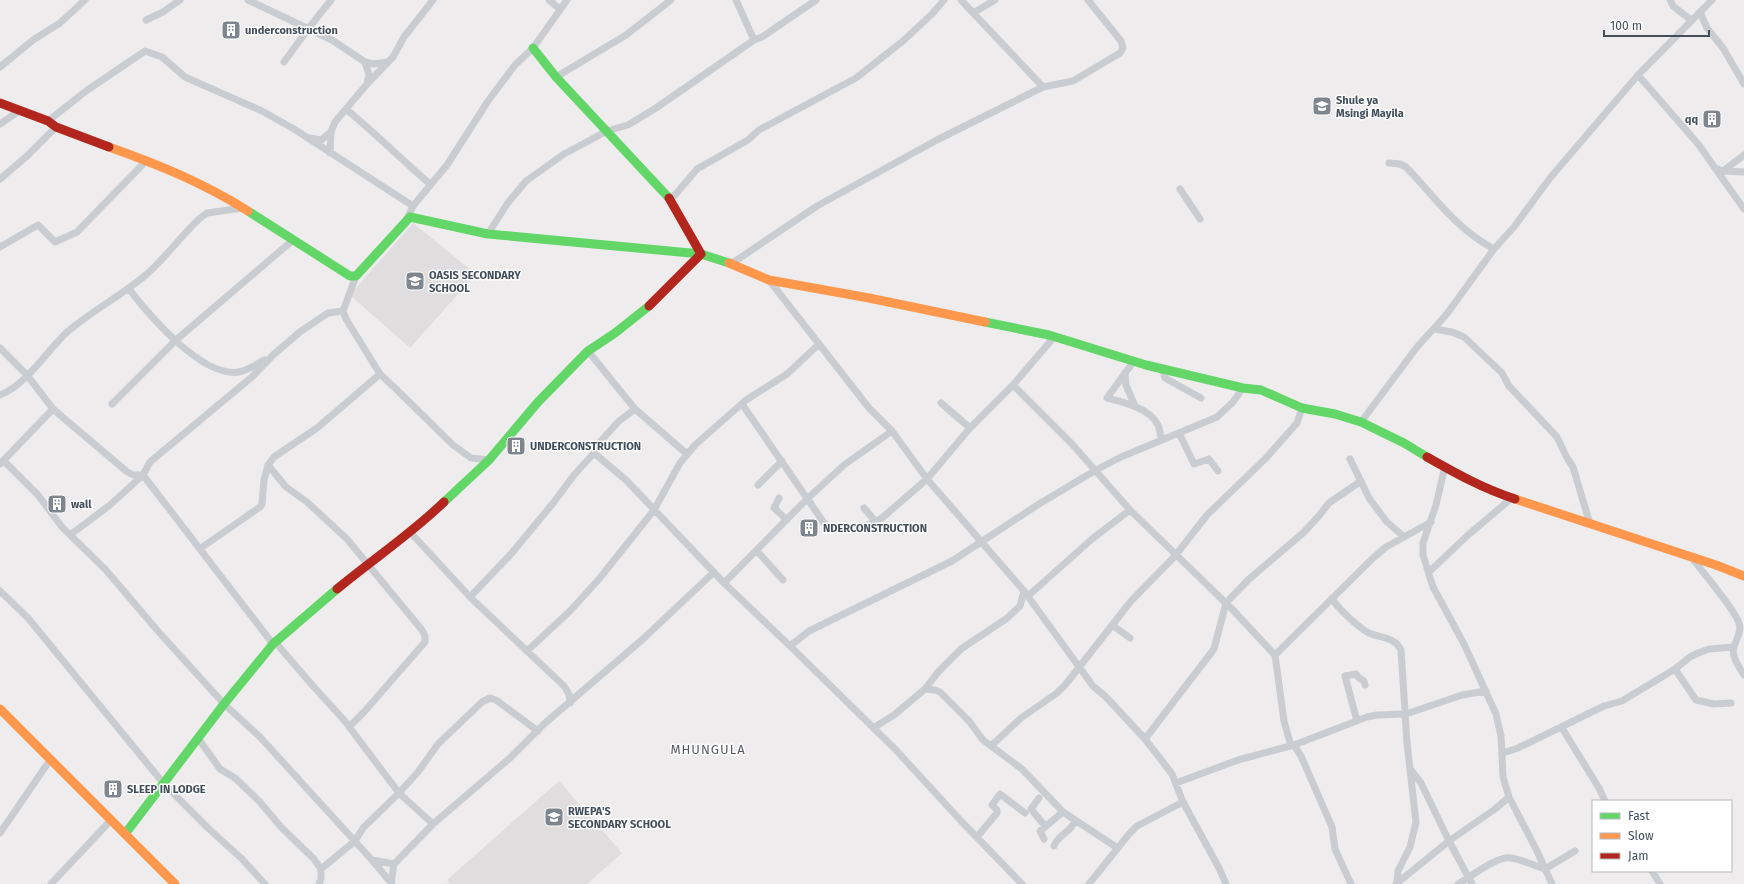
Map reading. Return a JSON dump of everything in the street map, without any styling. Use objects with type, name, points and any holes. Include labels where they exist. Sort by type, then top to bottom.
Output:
[{"type":"street","points":[[0,67],[33,40],[60,23],[85,0]]},
{"type":"street","points":[[146,20],[163,12],[180,0]]},
{"type":"street","points":[[248,0],[332,40],[365,62],[373,64],[388,62]]},
{"type":"street","points":[[284,62],[331,0]]},
{"type":"street","points":[[307,138],[322,140],[330,132],[335,122],[346,108],[393,57],[404,37],[433,0]]},
{"type":"street","points":[[549,0],[560,9]]},
{"type":"street","points":[[489,460],[471,458],[453,445],[380,374],[346,319],[343,311],[356,276],[365,268],[407,219],[413,206],[447,165],[488,101],[515,65],[533,48],[567,0]]},
{"type":"street","points":[[556,77],[626,35],[671,0]]},
{"type":"street","points":[[736,0],[754,40]]},
{"type":"street","points":[[488,234],[507,204],[526,181],[564,154],[607,131],[628,125],[656,108],[754,40],[762,37],[816,0]]},
{"type":"street","points":[[669,198],[675,195],[697,169],[741,144],[759,130],[856,78],[903,41],[944,0]]},
{"type":"street","points":[[961,0],[1043,87]]},
{"type":"street","points":[[973,13],[994,0]]},
{"type":"street","points":[[731,264],[817,206],[935,141],[1043,87],[1073,81],[1122,50],[1121,41],[1088,0]]},
{"type":"street","points":[[1670,0],[1673,6],[1692,20]]},
{"type":"street","points":[[1361,422],[1402,366],[1435,329],[1474,279],[1494,249],[1514,227],[1550,178],[1638,75],[1712,0]]},
{"type":"street","points":[[1700,12],[1707,28],[1723,48],[1744,84]]},
{"type":"street","points":[[533,48],[556,77],[669,198],[701,254]]},
{"type":"street","points":[[48,121],[86,91],[145,51],[162,57],[185,77],[262,111],[413,206]]},
{"type":"street","points":[[365,62],[369,75],[367,84]]},
{"type":"street","points":[[1638,75],[1699,145],[1744,209]]},
{"type":"street","points":[[0,103],[48,121],[56,127],[167,168],[220,193],[345,274],[356,276]]},
{"type":"street","points":[[346,108],[376,133],[407,165],[430,184]]},
{"type":"street","points":[[0,124],[19,111]]},
{"type":"street","points":[[0,179],[27,156],[56,127]]},
{"type":"street","points":[[330,132],[330,153]]},
{"type":"street","points":[[1723,171],[1744,155]]},
{"type":"street","points":[[0,247],[38,225],[55,242],[69,237],[77,232],[147,160]]},
{"type":"street","points":[[1389,163],[1400,164],[1406,168],[1456,222],[1482,243],[1494,249]]},
{"type":"street","points":[[1715,168],[1723,171],[1744,172]]},
{"type":"street","points":[[1180,189],[1200,219]]},
{"type":"street","points":[[0,395],[14,388],[65,334],[129,289],[148,273],[188,230],[207,213],[243,208]]},
{"type":"street","points":[[407,219],[413,218],[488,234],[701,254],[731,264],[769,280],[869,298],[1054,337],[1162,369],[1270,393],[1302,408],[1335,414],[1361,422],[1404,443],[1465,479],[1488,490],[1513,497],[1744,576]]},
{"type":"street","points":[[112,404],[176,340],[293,240]]},
{"type":"street","points":[[125,834],[224,704],[274,644],[367,564],[420,525],[489,460],[538,402],[588,351],[615,334],[658,298],[701,254]]},
{"type":"street","points":[[769,280],[869,408],[892,431],[927,479],[1026,593],[1093,686],[1106,697],[1145,738],[1172,774],[1184,802],[1226,884]]},
{"type":"street","points":[[129,289],[176,340],[200,361],[230,372],[239,372],[252,367],[273,355]]},
{"type":"street","points":[[70,535],[110,505],[143,475],[150,462],[253,376],[273,355],[301,331],[328,313],[343,311]]},
{"type":"street","points":[[1435,329],[1452,332],[1464,337],[1502,373],[1509,386],[1557,437],[1573,467],[1590,524]]},
{"type":"street","points":[[742,404],[824,523],[834,528],[861,527],[876,522],[927,479],[970,428],[1013,385],[1054,337]]},
{"type":"street","points":[[527,651],[570,612],[599,579],[654,510],[687,454],[742,404],[787,374],[819,344]]},
{"type":"street","points":[[0,348],[27,375],[52,409],[126,472],[133,475],[143,475]]},
{"type":"street","points":[[588,351],[635,409],[687,454]]},
{"type":"street","points":[[1134,361],[1107,398],[1135,406],[1157,423],[1162,440]]},
{"type":"street","points":[[1162,369],[1165,378],[1201,398]]},
{"type":"street","points":[[1125,373],[1126,384],[1135,406]]},
{"type":"street","points":[[201,548],[260,507],[262,504],[264,480],[268,465],[274,457],[317,428],[380,374]]},
{"type":"street","points":[[1013,385],[1072,444],[1130,510],[1175,556],[1226,603],[1256,633],[1275,655],[1284,721],[1292,746],[1301,756],[1332,827],[1335,849],[1351,884]]},
{"type":"street","points":[[790,646],[809,631],[952,561],[982,543],[1039,504],[1096,470],[1121,457],[1217,417],[1233,402],[1243,388]]},
{"type":"street","points":[[942,403],[970,428]]},
{"type":"street","points":[[991,746],[1021,718],[1056,693],[1080,667],[1132,601],[1175,556],[1207,515],[1264,459],[1297,423],[1302,408]]},
{"type":"street","points":[[52,409],[2,462],[38,495],[50,513],[70,535],[105,568],[157,630],[224,704],[260,737],[392,884]]},
{"type":"street","points":[[470,597],[511,554],[574,475],[594,454],[599,443],[614,426],[635,409]]},
{"type":"street","points":[[724,583],[807,499],[844,465],[892,431]]},
{"type":"street","points":[[1179,433],[1194,464],[1209,459],[1218,472]]},
{"type":"street","points":[[594,454],[626,480],[724,583],[896,750],[1022,884]]},
{"type":"street","points":[[471,458],[475,474]]},
{"type":"street","points":[[1350,459],[1369,498],[1378,512],[1404,537]]},
{"type":"street","points":[[758,485],[782,461]]},
{"type":"street","points":[[268,465],[286,487],[307,502],[347,539],[422,630],[425,636],[425,642],[349,727]]},
{"type":"street","points":[[1445,466],[1436,505],[1422,551],[1433,587],[1464,644],[1499,722],[1503,753],[1503,777],[1509,797],[1552,884]]},
{"type":"street","points":[[143,475],[274,644],[349,727],[399,793],[433,824]]},
{"type":"street","points":[[1145,738],[1214,649],[1226,603],[1248,580],[1303,533],[1329,503],[1361,481]]},
{"type":"street","points":[[1429,572],[1513,497]]},
{"type":"street","points":[[779,498],[774,508],[787,520]]},
{"type":"street","points":[[864,508],[876,522]]},
{"type":"street","points":[[872,728],[894,715],[925,689],[939,670],[961,649],[994,628],[1016,610],[1020,606],[1026,593],[1130,510]]},
{"type":"street","points":[[1275,655],[1284,648],[1373,558],[1386,547],[1431,522]]},
{"type":"street","points":[[410,532],[470,597],[564,686],[569,694],[570,704]]},
{"type":"street","points":[[757,551],[783,580]]},
{"type":"street","points":[[1691,557],[1734,613],[1739,624],[1738,640],[1734,647],[1736,662],[1744,675]]},
{"type":"street","points":[[392,884],[394,864],[433,824],[510,758],[538,731],[643,639],[714,572]]},
{"type":"street","points":[[0,591],[28,618],[164,784],[209,829],[241,858],[265,884]]},
{"type":"street","points":[[1332,598],[1336,605],[1367,632],[1391,640],[1400,647],[1407,742],[1416,822],[1410,847],[1398,871],[1396,883]]},
{"type":"street","points":[[1112,625],[1130,638]]},
{"type":"street","points":[[1503,753],[1518,748],[1562,728],[1604,706],[1622,700],[1676,669],[1690,657],[1698,653],[1709,649],[1734,647]]},
{"type":"street","points":[[1676,669],[1696,700],[1714,704],[1731,703]]},
{"type":"street","points":[[1357,721],[1346,676],[1356,674],[1364,681],[1365,686]]},
{"type":"street","points":[[925,689],[940,692],[969,721],[979,735],[1022,770],[1063,812],[1116,847]]},
{"type":"street","points":[[1176,783],[1226,766],[1238,760],[1292,746],[1357,721],[1377,715],[1406,714],[1462,696],[1486,691]]},
{"type":"street","points":[[321,869],[355,841],[363,828],[418,772],[438,744],[487,698],[496,700],[538,731]]},
{"type":"street","points":[[0,709],[175,884]]},
{"type":"street","points":[[1562,728],[1604,800]]},
{"type":"street","points":[[198,738],[217,766],[235,778],[259,801],[281,827],[314,859],[321,869],[320,884]]},
{"type":"street","points":[[0,833],[50,760]]},
{"type":"street","points":[[1410,770],[1421,783],[1470,881]]},
{"type":"street","points":[[977,837],[997,813],[997,810],[992,806],[1000,794],[1026,812]]},
{"type":"street","points":[[1396,883],[1449,841],[1495,809],[1509,797]]},
{"type":"street","points":[[1040,798],[1031,809],[1045,826]]},
{"type":"street","points":[[1089,884],[1116,847],[1137,826],[1184,802]]},
{"type":"street","points":[[1044,840],[1040,830],[1063,812]]},
{"type":"street","points":[[52,884],[110,820]]},
{"type":"street","points":[[1054,846],[1056,840],[1071,827],[1075,820]]},
{"type":"street","points":[[1458,884],[1470,881],[1485,866],[1505,858],[1511,858],[1544,869],[1575,851]]},
{"type":"street","points":[[372,860],[394,864]]},
{"type":"street","points":[[1653,872],[1660,884]]},
{"type":"shaded area","name":"OASIS SECONDARY SCHOOL","points":[[413,223],[476,274],[410,348],[350,295]]},
{"type":"shaded area","name":"RWEPA'S SECONDARY SCHOOL","points":[[559,781],[622,853],[587,884],[450,884],[447,880]]},
{"type":"traffic: fast","points":[[533,48],[556,77],[669,198]]},
{"type":"traffic: fast","points":[[248,211],[350,276],[356,276],[410,217],[488,234],[701,254],[729,263]]},
{"type":"traffic: fast","points":[[444,502],[489,460],[538,402],[588,351],[615,333],[649,306]]},
{"type":"traffic: fast","points":[[985,322],[1049,335],[1146,365],[1243,388],[1261,390],[1302,408],[1335,414],[1361,422],[1404,443],[1427,457]]},
{"type":"traffic: fast","points":[[125,834],[224,704],[273,644],[337,589]]},
{"type":"traffic: slow","points":[[109,147],[180,175],[248,211]]},
{"type":"traffic: slow","points":[[729,263],[769,280],[869,298],[985,322]]},
{"type":"traffic: slow","points":[[1515,499],[1716,565],[1744,576]]},
{"type":"traffic: slow","points":[[0,709],[175,884]]},
{"type":"traffic: jam","points":[[0,103],[48,121],[56,127],[109,147]]},
{"type":"traffic: jam","points":[[649,306],[701,254],[669,198]]},
{"type":"traffic: jam","points":[[1427,457],[1459,475],[1515,499]]},
{"type":"traffic: jam","points":[[337,589],[405,536],[444,502]]},
{"type":"place","name":"underconstruction","points":[[231,30]]},
{"type":"place","name":"Shule ya Msingi Mayila","points":[[1322,106]]},
{"type":"place","name":"qq","points":[[1712,119]]},
{"type":"place","name":"OASIS SECONDARY SCHOOL","points":[[415,281]]},
{"type":"place","name":"UNDERCONSTRUCTION","points":[[516,446]]},
{"type":"place","name":"wall","points":[[57,504]]},
{"type":"place","name":"NDERCONSTRUCTION","points":[[809,528]]},
{"type":"place","name":"SLEEP IN LODGE","points":[[113,789]]},
{"type":"place","name":"RWEPA'S SECONDARY SCHOOL","points":[[554,817]]},
{"type":"district","name":"MHUNGULA","points":[[708,749]]}]
